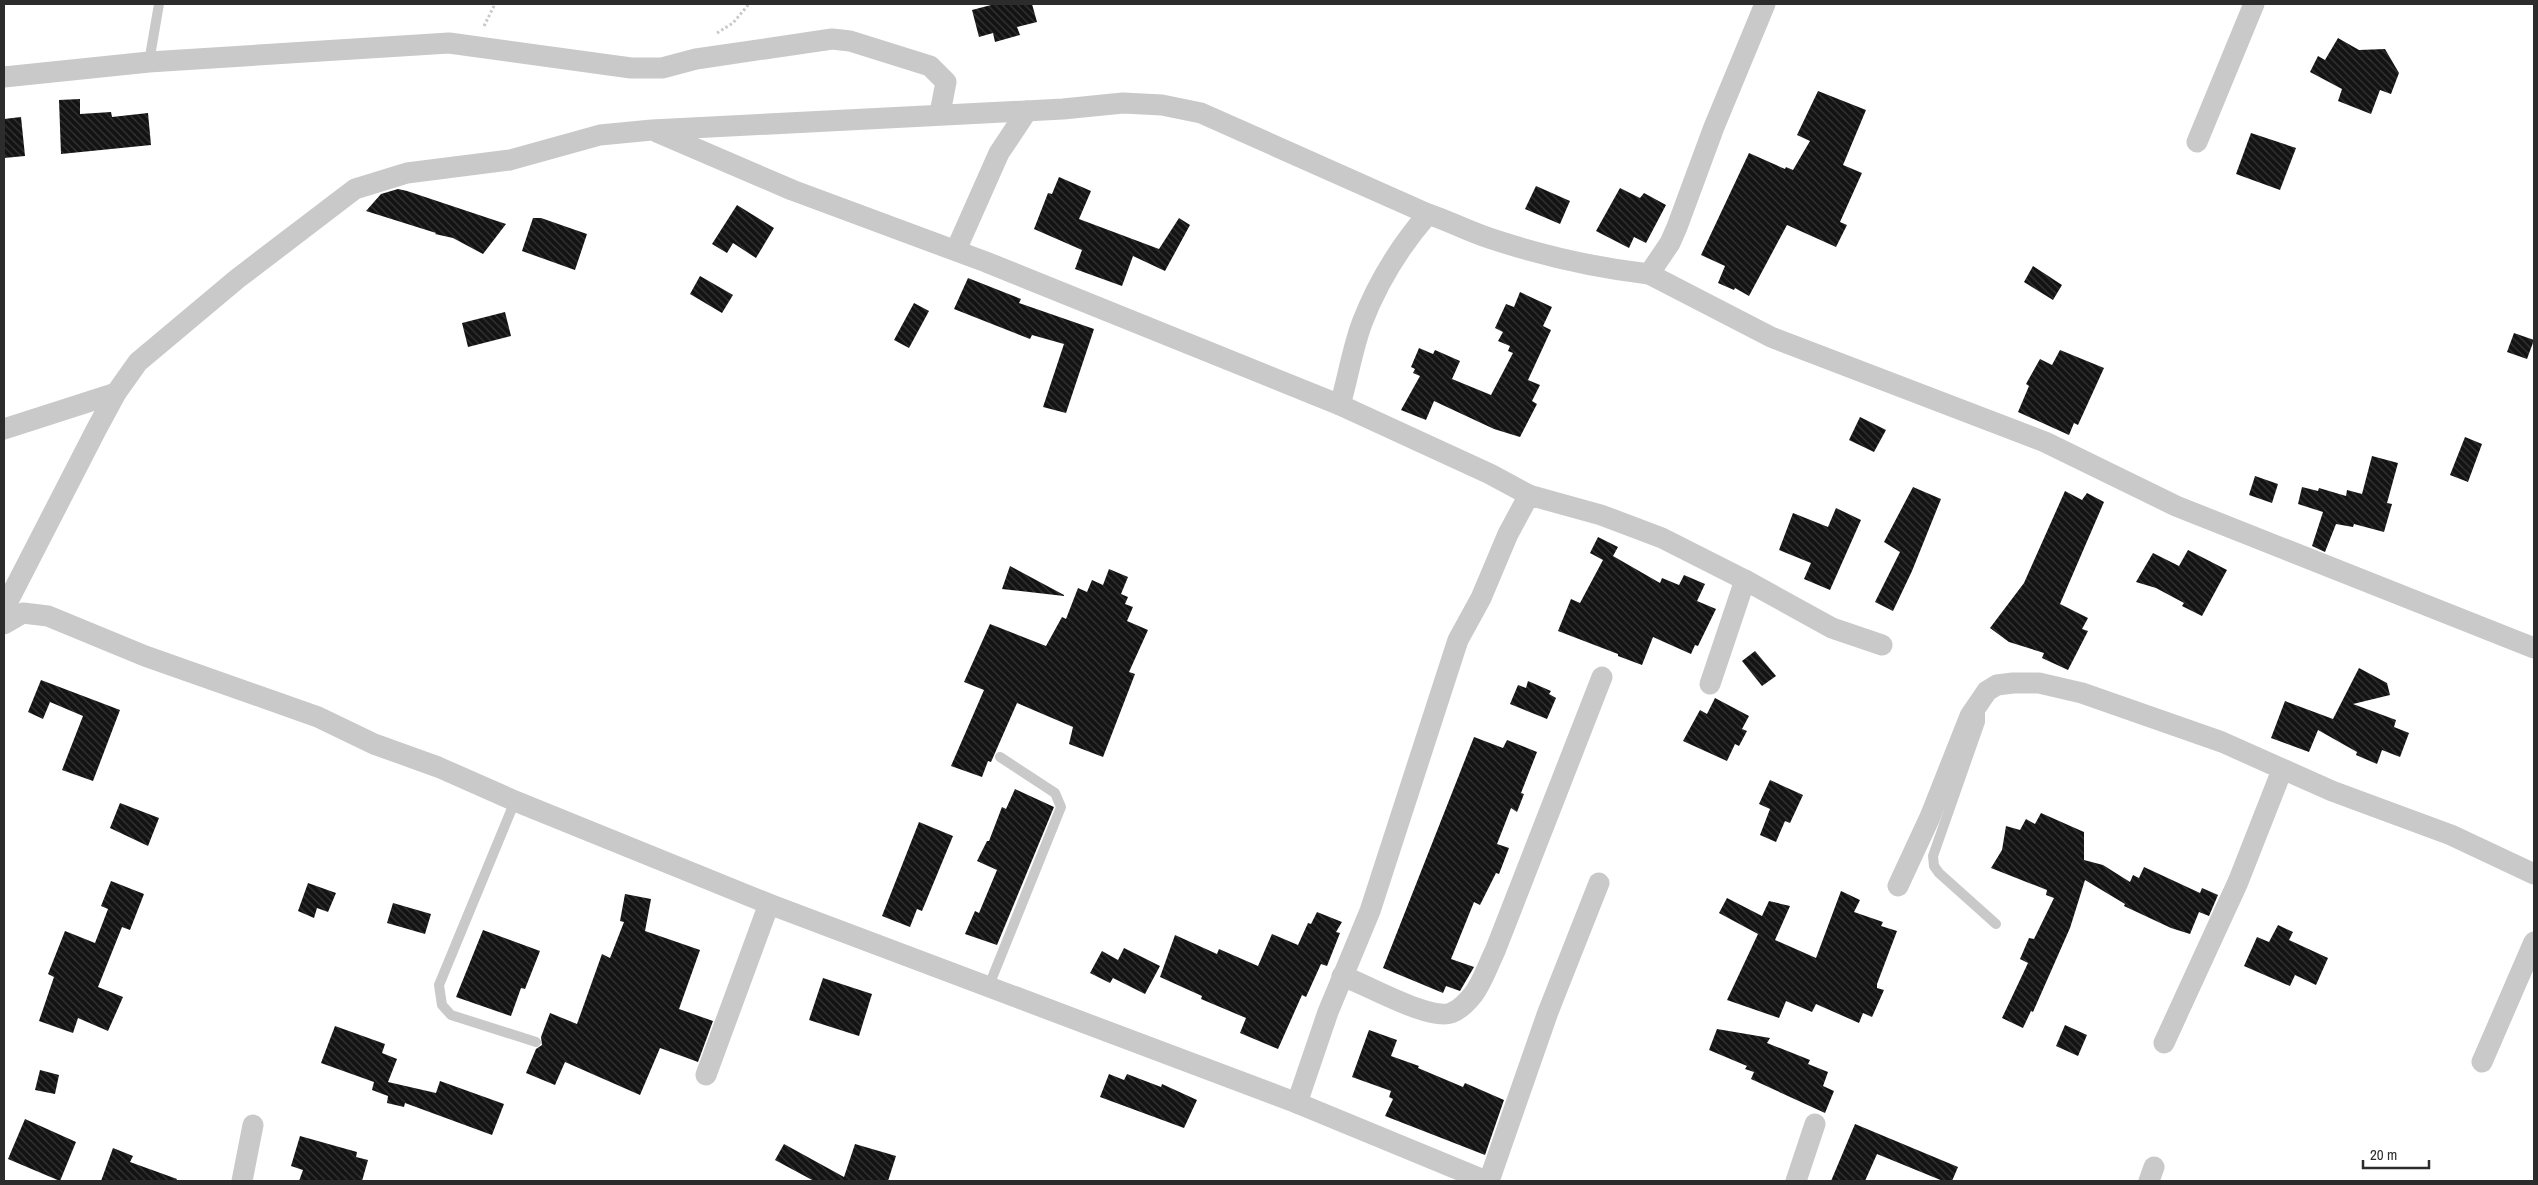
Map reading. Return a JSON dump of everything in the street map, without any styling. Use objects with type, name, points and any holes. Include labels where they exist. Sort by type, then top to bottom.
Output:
[{"type":"street","points":[[1650,274],[1670,244],[1714,127],[1765,4]]},
{"type":"street","points":[[2197,142],[2254,4]]},
{"type":"street","points":[[4,77],[149,62],[448,43],[631,68],[662,68],[696,59],[832,39],[850,41],[930,66],[946,82],[940,114]]},
{"type":"street","points":[[4,609],[116,393],[138,362],[237,280],[355,189],[407,173],[510,160],[600,135],[652,130],[1027,111],[1123,103],[1162,105],[1201,113],[1428,214],[1489,238],[1606,268],[1650,274],[1771,337],[2045,442],[2176,506],[2534,648]]},
{"type":"street","points":[[956,250],[999,153],[1027,111]]},
{"type":"street","points":[[652,130],[792,190],[956,250],[1340,405],[1490,474],[1529,495],[1601,515],[1662,538],[1745,580],[1832,628],[1882,645]]},
{"type":"street","points":[[1340,405],[1363,322],[1387,273],[1412,233],[1428,214]]},
{"type":"street","points":[[4,429],[116,393]]},
{"type":"street","points":[[1297,1103],[1342,976],[1370,911],[1458,640],[1481,598],[1508,534],[1529,495]]},
{"type":"street","points":[[1710,684],[1745,580]]},
{"type":"street","points":[[4,624],[23,613],[48,616],[145,656],[318,717],[374,744],[438,768],[769,904],[1297,1103],[1488,1181],[1548,1012],[1599,883]]},
{"type":"street","points":[[1342,976],[1414,1007],[1441,1014],[1451,1014],[1463,1006],[1474,994],[1495,951],[1602,676]]},
{"type":"street","points":[[1898,886],[1930,817],[1970,716],[1978,702],[1987,691],[1997,685],[2039,683],[2082,693],[2222,742],[2332,791],[2451,834],[2534,874]]},
{"type":"street","points":[[2164,1043],[2238,882],[2282,770]]},
{"type":"street","points":[[706,1075],[769,904]]},
{"type":"street","points":[[2482,1062],[2534,942]]},
{"type":"street","points":[[1796,1181],[1815,1124]]},
{"type":"street","points":[[242,1181],[253,1125]]},
{"type":"lane","points":[[149,62],[160,4]]},
{"type":"lane","points":[[1978,702],[1980,722],[1933,856],[1934,866],[1939,873],[1996,924]]},
{"type":"lane","points":[[988,988],[1061,807],[1055,793],[1000,757]]},
{"type":"lane","points":[[515,801],[439,985],[442,1005],[451,1015],[536,1042]]},
{"type":"building","points":[[995,4],[1032,4],[1037,22],[1017,27],[1020,35],[995,42],[993,33],[979,37],[972,10]]},
{"type":"building","points":[[2338,38],[2359,50],[2385,49],[2399,73],[2391,94],[2380,90],[2371,114],[2338,101],[2342,89],[2310,72],[2318,56],[2325,60]]},
{"type":"building","points":[[1818,91],[1866,110],[1843,165],[1862,173],[1840,222],[1847,225],[1836,247],[1787,225],[1749,296],[1735,288],[1734,290],[1718,283],[1725,266],[1701,255],[1749,153],[1785,169],[1786,167],[1793,170],[1810,141],[1797,135]]},
{"type":"building","points":[[80,99],[80,114],[111,112],[112,117],[148,113],[151,145],[61,154],[59,100]]},
{"type":"building","points":[[21,117],[25,156],[4,158],[4,119]]},
{"type":"building","points":[[2251,133],[2296,148],[2280,190],[2236,174]]},
{"type":"building","points":[[1059,177],[1091,191],[1079,219],[1159,249],[1179,218],[1190,225],[1165,271],[1133,256],[1122,286],[1075,269],[1082,250],[1034,229],[1048,193],[1052,194]]},
{"type":"building","points":[[1536,186],[1570,201],[1560,224],[1525,209]]},
{"type":"building","points":[[1620,188],[1640,198],[1644,193],[1666,205],[1646,243],[1634,237],[1629,248],[1596,231]]},
{"type":"building","points":[[398,189],[506,224],[483,254],[453,238],[435,234],[366,211],[381,194]]},
{"type":"building","points":[[737,205],[774,228],[756,258],[733,243],[727,253],[712,244]]},
{"type":"building","points":[[533,218],[541,218],[587,234],[575,270],[522,251]]},
{"type":"building","points":[[2033,266],[2062,285],[2053,300],[2024,282]]},
{"type":"building","points":[[700,276],[733,295],[722,313],[690,294]]},
{"type":"building","points":[[968,278],[1021,299],[1019,303],[1094,329],[1066,413],[1043,407],[1064,344],[1032,335],[1030,339],[954,309]]},
{"type":"building","points":[[1520,292],[1552,307],[1543,326],[1551,330],[1528,380],[1540,385],[1532,401],[1537,404],[1520,437],[1494,429],[1434,401],[1426,420],[1401,410],[1420,376],[1413,373],[1415,369],[1411,367],[1419,348],[1433,354],[1435,350],[1460,361],[1452,379],[1491,395],[1513,353],[1508,351],[1510,346],[1498,341],[1503,332],[1495,328],[1506,304],[1514,307]]},
{"type":"building","points":[[914,303],[929,311],[909,348],[894,340]]},
{"type":"building","points":[[505,312],[511,336],[468,347],[462,323]]},
{"type":"building","points":[[2514,333],[2534,340],[2527,359],[2507,352]]},
{"type":"building","points":[[2060,350],[2104,368],[2078,425],[2074,423],[2069,435],[2018,412],[2029,386],[2026,384],[2040,359],[2052,365]]},
{"type":"building","points":[[1860,417],[1886,430],[1874,452],[1849,440]]},
{"type":"building","points":[[2465,437],[2482,444],[2468,482],[2450,475]]},
{"type":"building","points":[[2372,456],[2398,463],[2387,503],[2392,504],[2384,532],[2354,524],[2353,527],[2336,524],[2325,552],[2312,546],[2323,512],[2298,504],[2302,487],[2318,491],[2319,488],[2346,496],[2347,490],[2362,494]]},
{"type":"building","points":[[2255,476],[2278,484],[2272,503],[2249,495]]},
{"type":"building","points":[[1913,487],[1941,499],[1912,571],[1893,611],[1875,602],[1900,552],[1884,542]]},
{"type":"building","points":[[2065,491],[2082,500],[2087,493],[2104,502],[2060,604],[2088,618],[2082,629],[2088,631],[2068,670],[2042,658],[2044,653],[2009,642],[1990,628],[2024,583]]},
{"type":"building","points":[[1836,508],[1861,520],[1830,590],[1804,579],[1811,563],[1779,550],[1793,513],[1828,527]]},
{"type":"building","points":[[1598,537],[1618,547],[1613,556],[1660,583],[1662,578],[1679,585],[1684,575],[1705,584],[1697,601],[1716,609],[1698,646],[1695,645],[1691,654],[1653,637],[1642,665],[1558,631],[1571,599],[1580,603],[1603,560],[1590,553]]},
{"type":"building","points":[[2188,550],[2227,570],[2202,616],[2182,606],[2184,603],[2156,588],[2136,582],[2153,553],[2179,566]]},
{"type":"building","points":[[1010,566],[1064,595],[1064,596],[1002,589]]},
{"type":"building","points":[[1109,569],[1128,577],[1121,594],[1128,597],[1125,604],[1133,607],[1127,621],[1148,630],[1129,672],[1135,674],[1103,757],[1069,744],[1073,727],[1017,703],[991,762],[988,761],[982,777],[951,766],[984,690],[964,682],[990,624],[1046,646],[1062,617],[1066,619],[1078,588],[1087,592],[1092,580],[1103,585]]},
{"type":"building","points":[[1755,651],[1776,676],[1762,686],[1742,661]]},
{"type":"building","points":[[2359,668],[2387,683],[2390,695],[2353,704],[2396,720],[2394,727],[2409,733],[2400,757],[2382,750],[2377,764],[2356,755],[2357,752],[2318,730],[2309,752],[2271,738],[2285,701],[2333,719]]},
{"type":"building","points":[[41,680],[120,710],[93,781],[62,770],[83,716],[50,702],[43,719],[28,712]]},
{"type":"building","points":[[1528,681],[1551,691],[1549,694],[1556,698],[1547,719],[1510,704],[1518,685],[1526,688]]},
{"type":"building","points":[[1715,698],[1749,716],[1742,729],[1747,731],[1739,746],[1735,744],[1727,761],[1683,741],[1700,710],[1707,714]]},
{"type":"building","points":[[1474,737],[1503,748],[1507,740],[1537,752],[1521,793],[1524,794],[1517,812],[1511,808],[1497,844],[1509,848],[1499,874],[1496,873],[1480,905],[1474,902],[1451,959],[1474,967],[1460,991],[1446,986],[1443,993],[1383,968]]},
{"type":"building","points":[[1770,780],[1803,795],[1790,823],[1785,821],[1776,842],[1760,835],[1770,809],[1759,804]]},
{"type":"building","points":[[1015,789],[1054,807],[997,945],[965,934],[975,911],[979,913],[997,870],[977,861],[987,841],[989,841],[1002,807],[1006,809]]},
{"type":"building","points":[[120,803],[159,818],[148,846],[110,828]]},
{"type":"building","points":[[2041,813],[2084,832],[2084,860],[2103,865],[2130,882],[2133,875],[2139,878],[2144,867],[2200,893],[2202,888],[2218,895],[2209,916],[2199,912],[2190,934],[2171,928],[2124,906],[2125,904],[2085,880],[2070,928],[2033,1012],[2031,1011],[2023,1028],[2002,1018],[2028,963],[2020,959],[2029,938],[2034,939],[2054,898],[2046,895],[2047,890],[1991,868],[2002,850],[2006,826],[2020,830],[2026,819],[2035,824]]},
{"type":"building","points":[[919,822],[953,836],[922,911],[917,909],[910,927],[882,916]]},
{"type":"building","points":[[111,881],[144,894],[130,930],[122,927],[98,987],[123,997],[108,1031],[78,1018],[73,1033],[39,1021],[54,977],[48,974],[65,931],[95,943],[108,909],[101,906]]},
{"type":"building","points":[[308,883],[336,893],[328,912],[317,908],[314,918],[298,911]]},
{"type":"building","points":[[1841,891],[1860,900],[1854,912],[1883,922],[1881,926],[1897,931],[1877,984],[1877,988],[1884,990],[1872,1017],[1863,1013],[1859,1023],[1816,1004],[1812,1012],[1786,1001],[1779,1018],[1727,1000],[1758,934],[1719,913],[1727,898],[1762,916],[1769,901],[1790,906],[1775,940],[1816,958]]},
{"type":"building","points":[[625,894],[651,899],[645,931],[700,950],[679,1009],[713,1021],[698,1062],[660,1048],[640,1095],[565,1062],[555,1085],[526,1073],[536,1049],[542,1045],[541,1037],[550,1013],[577,1024],[602,954],[610,958],[624,922],[620,921]]},
{"type":"building","points":[[393,903],[431,914],[425,934],[387,923]]},
{"type":"building","points":[[1317,912],[1342,922],[1336,932],[1340,933],[1327,966],[1321,964],[1306,997],[1302,995],[1278,1049],[1240,1033],[1246,1018],[1201,999],[1202,996],[1160,977],[1175,935],[1217,954],[1219,949],[1258,966],[1272,934],[1298,945],[1308,923],[1311,924]]},
{"type":"building","points":[[2278,925],[2293,932],[2289,940],[2328,958],[2316,985],[2295,975],[2290,986],[2244,966],[2257,937],[2269,942]]},
{"type":"building","points":[[483,930],[540,951],[525,989],[521,988],[511,1016],[456,997]]},
{"type":"building","points":[[1124,948],[1160,966],[1145,994],[1113,978],[1110,983],[1090,973],[1102,951],[1118,960]]},
{"type":"building","points":[[823,978],[872,994],[859,1036],[809,1020]]},
{"type":"building","points":[[2065,1025],[2087,1035],[2078,1056],[2056,1046]]},
{"type":"building","points":[[335,1026],[385,1044],[382,1053],[397,1059],[388,1082],[436,1093],[440,1081],[504,1104],[492,1135],[405,1103],[404,1107],[387,1103],[388,1096],[372,1090],[374,1082],[321,1063]]},
{"type":"building","points":[[1717,1029],[1770,1038],[1767,1043],[1810,1060],[1808,1064],[1828,1072],[1823,1086],[1834,1091],[1825,1113],[1751,1079],[1754,1072],[1745,1069],[1747,1066],[1709,1050]]},
{"type":"building","points":[[1369,1030],[1397,1040],[1391,1056],[1419,1066],[1418,1068],[1463,1087],[1465,1083],[1504,1100],[1485,1155],[1385,1116],[1393,1099],[1389,1097],[1391,1091],[1352,1077]]},
{"type":"building","points":[[40,1070],[59,1075],[55,1094],[35,1090]]},
{"type":"building","points":[[1109,1074],[1124,1080],[1127,1074],[1161,1087],[1162,1084],[1197,1100],[1184,1128],[1100,1097]]},
{"type":"building","points":[[25,1119],[76,1142],[60,1181],[8,1159]]},
{"type":"building","points":[[1855,1124],[1958,1167],[1952,1181],[1943,1181],[1877,1154],[1865,1181],[1831,1181]]},
{"type":"building","points":[[300,1136],[357,1152],[356,1157],[368,1160],[362,1181],[299,1181],[303,1170],[291,1166]]},
{"type":"building","points":[[784,1144],[844,1177],[855,1144],[896,1156],[888,1181],[814,1181],[775,1160]]},
{"type":"building","points":[[113,1148],[133,1156],[130,1162],[177,1179],[176,1181],[101,1181]]}]
